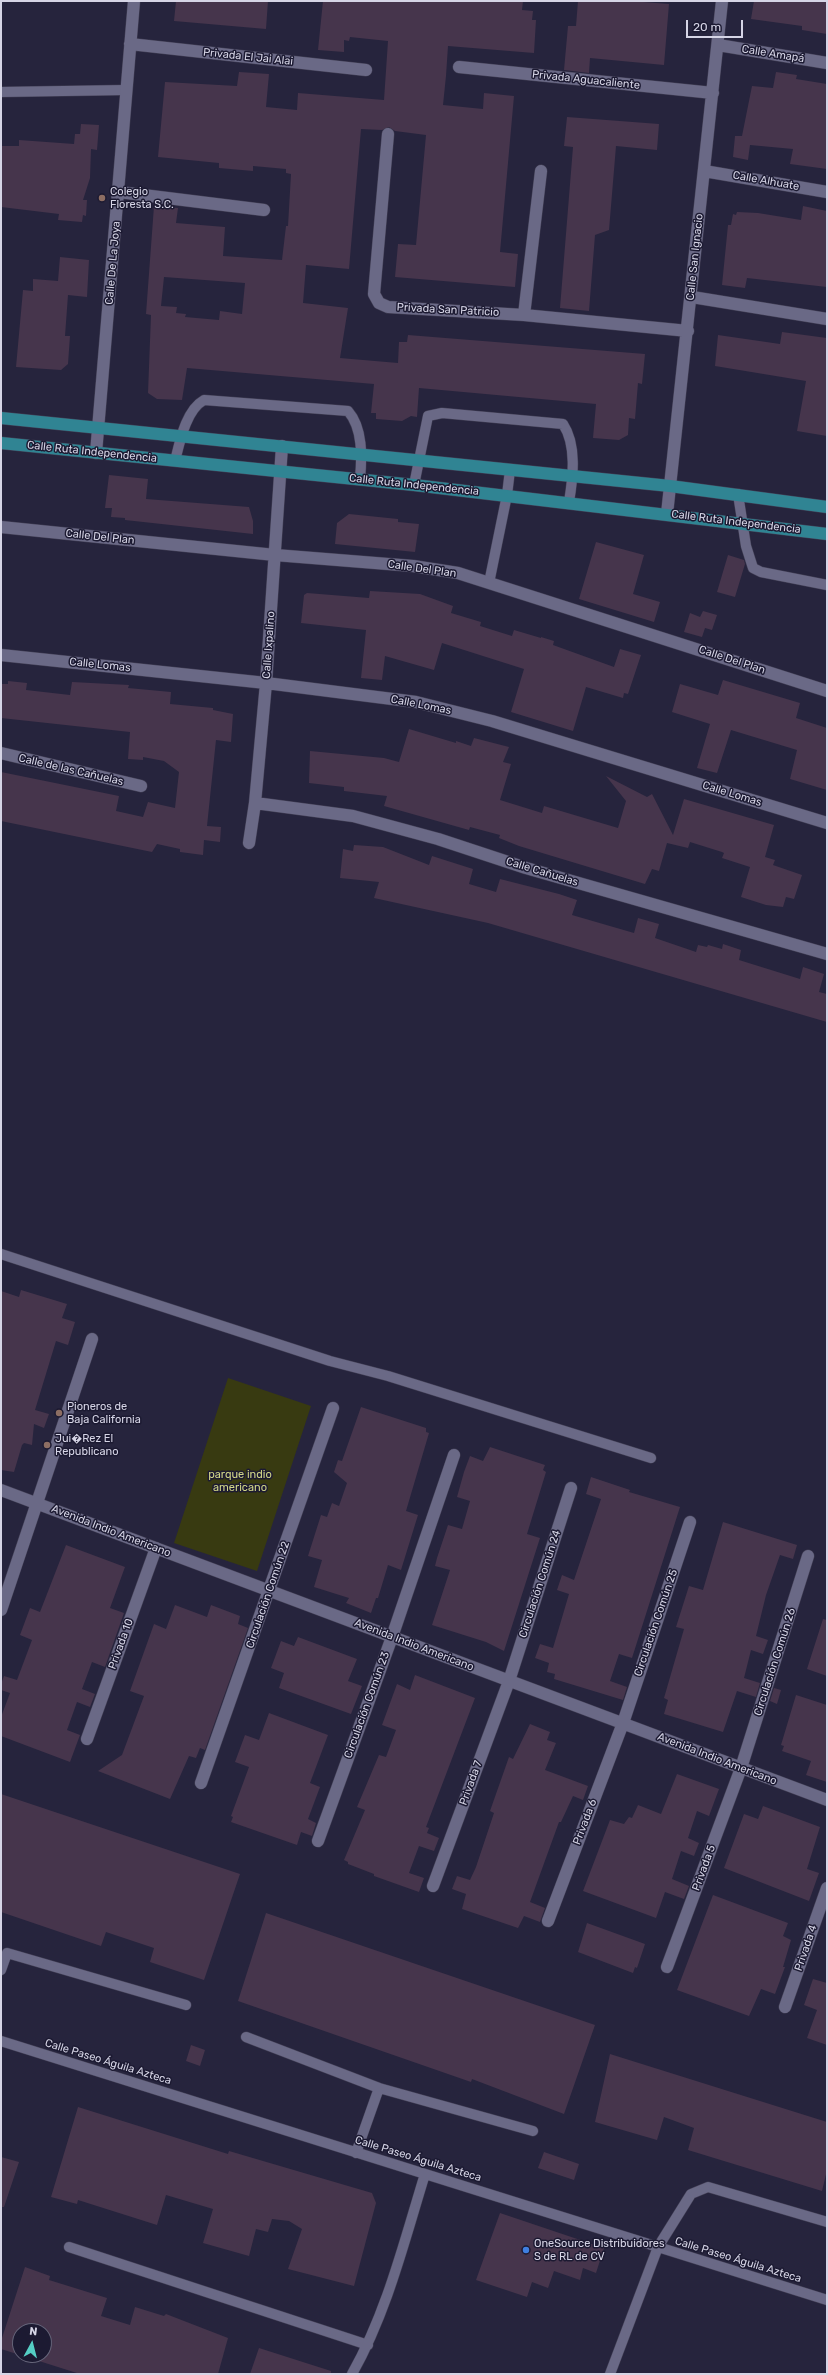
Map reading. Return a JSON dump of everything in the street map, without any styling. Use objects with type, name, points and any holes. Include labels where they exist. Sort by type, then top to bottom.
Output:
[{"type":"main road","points":[[1,418],[670,486],[827,506]]},
{"type":"main road","name":"Calle Ruta Independencia","points":[[1,443],[414,484],[743,522],[827,534]]},
{"type":"street","name":"Calle De La Joya","points":[[96,453],[134,1]]},
{"type":"street","name":"Calle San Ignacio","points":[[667,514],[692,296],[722,1]]},
{"type":"street","name":"Privada El Jai Alai","points":[[130,44],[366,70]]},
{"type":"street","name":"Calle Amapá","points":[[718,45],[827,63]]},
{"type":"street","name":"Privada Aguacaliente","points":[[460,67],[713,93]]},
{"type":"street","name":"Privada San Patricio","points":[[388,134],[374,294],[379,303],[388,307],[524,315],[688,331]]},
{"type":"street","points":[[524,315],[541,170]]},
{"type":"street","name":"Calle Alhuate","points":[[704,171],[827,192]]},
{"type":"street","points":[[119,192],[264,210]]},
{"type":"street","points":[[692,296],[827,319]]},
{"type":"street","name":"Calle Ixpalino","points":[[250,843],[256,803],[266,683],[282,446]]},
{"type":"street","name":"Calle Del Plan","points":[[1,527],[275,555],[413,566],[458,573],[827,691]]},
{"type":"street","name":"Calle Lomas","points":[[1,655],[266,683],[416,702],[492,721],[827,823]]},
{"type":"street","name":"Calle de las Cañuelas","points":[[1,753],[141,786]]},
{"type":"street","name":"Calle Cañuelas","points":[[256,803],[353,816],[438,839],[526,868],[827,954]]},
{"type":"street","points":[[1,1610],[92,1339]]},
{"type":"street","name":"Circulación Común 22","points":[[201,1782],[333,1408]]},
{"type":"street","name":"Circulación Común 23","points":[[318,1841],[392,1637],[454,1455]]},
{"type":"street","name":"Circulación Común 24","points":[[509,1681],[571,1488]]},
{"type":"street","name":"Avenida Indio Americano","points":[[1,1490],[827,1800]]},
{"type":"street","name":"Circulación Común 25","points":[[622,1723],[690,1522]]},
{"type":"street","name":"Privada 10","points":[[87,1739],[156,1548]]},
{"type":"street","name":"Circulación Común 26","points":[[741,1768],[808,1556]]},
{"type":"street","name":"Privada 7","points":[[433,1886],[509,1681]]},
{"type":"street","name":"Privada 6","points":[[548,1921],[622,1723]]},
{"type":"street","name":"Privada 5","points":[[667,1967],[741,1768]]},
{"type":"street","name":"Privada 4","points":[[785,2007],[827,1888]]},
{"type":"lane","points":[[1,92],[126,90]]},
{"type":"lane","points":[[175,461],[181,436],[195,405],[204,400],[348,411],[353,418],[362,454],[360,479]]},
{"type":"lane","points":[[414,484],[428,416],[442,413],[563,424],[569,432],[573,476],[569,502]]},
{"type":"lane","points":[[489,583],[507,495],[510,470]]},
{"type":"lane","points":[[738,494],[746,546],[753,568],[761,572],[827,585]]},
{"type":"lane","points":[[1,1254],[330,1361],[388,1376],[651,1458]]},
{"type":"lane","points":[[1,1970],[4,1952],[186,2005]]},
{"type":"lane","points":[[246,2037],[379,2088],[533,2131]]},
{"type":"lane","name":"Calle Paseo Águila Azteca","points":[[1,2041],[827,2300]]},
{"type":"lane","points":[[356,2152],[379,2088]]},
{"type":"lane","points":[[352,2374],[368,2345],[382,2312],[425,2174]]},
{"type":"lane","points":[[610,2374],[658,2248],[691,2194],[708,2187],[827,2222]]},
{"type":"lane","points":[[69,2247],[368,2345]]},
{"type":"green space","name":"parque indio americano","points":[[228,1378],[311,1406],[257,1571],[174,1543]]},
{"type":"building","points":[[176,1],[268,1],[266,29],[174,21]]},
{"type":"building","points":[[323,1],[523,1],[522,10],[533,11],[532,20],[536,20],[534,53],[448,46],[443,105],[483,109],[484,93],[514,96],[500,252],[518,254],[515,287],[395,277],[398,244],[416,245],[426,135],[395,131],[389,127],[382,130],[361,129],[349,269],[306,265],[303,303],[348,308],[340,358],[398,363],[399,342],[407,342],[408,335],[645,354],[642,384],[638,383],[635,419],[629,418],[628,435],[619,440],[593,438],[596,404],[419,388],[417,417],[411,416],[402,421],[376,419],[376,413],[371,413],[374,384],[187,368],[182,400],[157,399],[148,393],[151,315],[146,314],[154,206],[178,208],[176,223],[225,227],[223,256],[282,260],[286,226],[288,226],[291,174],[286,173],[286,169],[253,166],[253,171],[219,168],[219,163],[158,157],[165,82],[237,86],[239,72],[269,74],[266,107],[297,110],[298,93],[384,100],[388,41],[350,37],[349,41],[344,40],[344,52],[318,50]],"holes":[[[164,277],[245,283],[242,314],[220,311],[219,320],[185,317],[186,314],[176,313],[177,307],[161,306]]]},
{"type":"building","points":[[578,1],[631,1],[669,4],[664,65],[590,58],[589,73],[564,70],[568,26],[576,26]]},
{"type":"building","points":[[754,1],[827,1],[827,34],[802,30],[802,26],[751,19]]},
{"type":"building","points":[[776,72],[797,75],[796,79],[827,84],[827,169],[790,164],[793,149],[750,145],[748,160],[733,157],[735,136],[742,136],[752,86],[773,88]]},
{"type":"building","points":[[567,117],[659,124],[657,150],[616,146],[609,230],[595,235],[589,311],[560,308],[573,147],[564,146]]},
{"type":"building","points":[[81,124],[99,125],[97,150],[91,149],[90,178],[83,200],[87,200],[86,216],[83,215],[82,222],[58,220],[59,214],[1,207],[1,146],[19,146],[19,140],[74,144],[75,134],[80,134]]},
{"type":"building","points":[[803,206],[827,211],[827,287],[747,278],[745,288],[722,285],[728,225],[731,225],[733,214],[736,215],[737,212],[758,213],[801,220]]},
{"type":"building","points":[[60,257],[89,260],[87,297],[68,295],[65,336],[70,336],[68,364],[61,370],[16,367],[23,290],[33,291],[33,279],[58,281]]},
{"type":"building","points":[[782,332],[827,338],[827,436],[797,431],[806,381],[715,366],[718,335],[780,344]]},
{"type":"building","points":[[109,475],[148,479],[146,499],[249,507],[253,521],[253,534],[125,520],[125,518],[111,517],[112,508],[105,508]]},
{"type":"building","points":[[349,514],[398,519],[398,522],[419,524],[415,552],[335,544],[337,523]]},
{"type":"building","points":[[596,542],[644,555],[633,594],[660,602],[654,622],[579,599]]},
{"type":"building","points":[[728,555],[744,560],[745,564],[735,597],[717,592]]},
{"type":"building","points":[[370,591],[420,594],[453,606],[451,613],[481,622],[480,626],[512,636],[514,630],[541,637],[554,641],[553,645],[614,667],[620,649],[641,655],[628,694],[624,693],[623,698],[586,687],[573,731],[511,712],[524,669],[442,643],[434,670],[385,656],[382,680],[361,678],[366,630],[301,623],[304,595],[307,593],[369,598]]},
{"type":"building","points":[[703,611],[717,615],[712,630],[705,628],[702,637],[684,632],[690,613],[700,617]]},
{"type":"building","points":[[723,680],[800,703],[796,718],[827,728],[827,790],[790,779],[797,750],[731,730],[717,773],[697,768],[710,724],[672,712],[680,684],[718,695]]},
{"type":"building","points":[[8,681],[27,683],[26,690],[70,695],[72,682],[129,685],[128,688],[171,692],[170,704],[213,708],[213,710],[233,714],[231,742],[216,740],[207,826],[221,827],[220,842],[204,840],[203,855],[180,852],[180,849],[157,844],[152,852],[1,821],[1,772],[119,796],[116,811],[143,817],[148,802],[175,808],[179,772],[164,761],[143,757],[143,760],[128,759],[130,732],[1,718],[1,684],[8,684]]},
{"type":"building","points":[[409,729],[471,746],[474,738],[509,747],[503,762],[511,764],[500,800],[542,813],[544,806],[618,828],[626,801],[606,776],[647,797],[652,794],[673,835],[684,799],[774,825],[765,857],[775,860],[773,865],[802,875],[794,899],[786,897],[783,907],[766,905],[741,897],[750,867],[722,858],[724,853],[722,852],[690,842],[688,848],[667,843],[659,871],[652,869],[645,884],[519,846],[499,838],[500,835],[470,827],[469,830],[384,806],[387,796],[344,791],[344,787],[309,783],[310,751],[384,758],[399,762]]},
{"type":"building","points":[[354,845],[383,847],[429,865],[432,856],[473,869],[469,884],[496,892],[500,879],[559,894],[577,900],[572,915],[634,933],[638,918],[659,924],[655,938],[696,952],[698,945],[707,947],[708,945],[722,949],[723,944],[741,950],[739,960],[800,979],[803,967],[824,974],[819,992],[827,994],[827,1022],[488,923],[374,898],[379,882],[340,878],[343,849],[353,851]]},
{"type":"building","points":[[21,1290],[67,1304],[62,1318],[75,1322],[68,1345],[56,1341],[35,1410],[49,1414],[44,1428],[34,1424],[32,1445],[24,1443],[22,1445],[14,1472],[1,1470],[1,1291],[19,1297]]},
{"type":"building","points":[[361,1407],[426,1428],[426,1432],[429,1433],[406,1511],[418,1515],[401,1570],[388,1565],[378,1598],[376,1598],[371,1613],[346,1603],[349,1598],[314,1587],[322,1560],[308,1556],[321,1515],[327,1517],[332,1503],[339,1506],[347,1483],[334,1472],[338,1460],[342,1461]]},
{"type":"building","points":[[490,1447],[545,1465],[543,1470],[546,1472],[527,1534],[540,1538],[504,1651],[486,1642],[432,1625],[450,1570],[435,1566],[437,1558],[448,1525],[462,1529],[470,1501],[457,1497],[464,1472],[470,1456],[483,1461]]},
{"type":"building","points":[[591,1477],[630,1490],[629,1492],[680,1507],[632,1658],[619,1654],[610,1681],[627,1687],[623,1700],[554,1679],[555,1674],[547,1672],[549,1663],[535,1658],[540,1644],[553,1648],[569,1594],[557,1590],[562,1575],[574,1580],[601,1499],[586,1494]]},
{"type":"building","points":[[723,1522],[797,1545],[793,1559],[780,1555],[766,1595],[756,1636],[768,1640],[763,1654],[751,1650],[744,1678],[760,1683],[756,1697],[737,1691],[723,1732],[664,1714],[668,1700],[664,1698],[684,1629],[676,1627],[689,1586],[703,1590]]},
{"type":"building","points":[[66,1545],[125,1567],[110,1608],[124,1613],[105,1667],[92,1662],[82,1689],[95,1694],[90,1707],[77,1702],[67,1730],[80,1735],[70,1762],[1,1736],[1,1717],[10,1693],[1,1690],[1,1684],[4,1676],[17,1680],[32,1640],[20,1635],[30,1608],[40,1612]]},
{"type":"building","points":[[175,1605],[207,1617],[211,1605],[240,1616],[238,1624],[248,1628],[205,1750],[200,1748],[196,1758],[189,1756],[170,1799],[98,1771],[122,1755],[144,1696],[130,1691],[154,1624],[166,1629]]},
{"type":"building","points":[[823,1619],[827,1620],[827,1676],[807,1669]]},
{"type":"building","points":[[298,1637],[357,1659],[348,1681],[362,1686],[351,1714],[279,1688],[284,1673],[271,1668],[281,1641],[294,1646]]},
{"type":"building","points":[[415,1675],[475,1698],[426,1827],[429,1828],[427,1833],[439,1838],[434,1851],[419,1846],[409,1873],[424,1878],[419,1892],[374,1876],[374,1874],[348,1864],[348,1862],[344,1860],[365,1810],[357,1807],[379,1755],[386,1757],[396,1730],[382,1725],[397,1684],[410,1690]]},
{"type":"building","points":[[774,1688],[781,1690],[777,1704],[770,1701]]},
{"type":"building","points":[[796,1695],[827,1705],[827,1782],[806,1775],[811,1761],[782,1751],[784,1746],[781,1745]]},
{"type":"building","points":[[269,1713],[328,1735],[310,1783],[320,1787],[308,1819],[316,1823],[312,1836],[301,1832],[297,1845],[231,1822],[233,1817],[231,1816],[249,1767],[235,1762],[245,1735],[259,1740]]},
{"type":"building","points":[[530,1724],[550,1732],[547,1740],[556,1743],[545,1770],[588,1786],[583,1800],[573,1796],[561,1822],[559,1822],[530,1902],[545,1908],[540,1922],[524,1916],[518,1928],[462,1909],[466,1894],[452,1889],[457,1876],[470,1880],[476,1867],[494,1813],[490,1811],[509,1757],[513,1759]]},
{"type":"building","points":[[677,1774],[719,1789],[709,1816],[697,1811],[688,1838],[699,1843],[694,1856],[681,1851],[672,1879],[689,1886],[684,1899],[665,1892],[656,1918],[583,1891],[610,1820],[624,1824],[629,1817],[632,1818],[638,1805],[661,1814]]},
{"type":"building","points":[[1,1794],[240,1874],[204,1980],[150,1962],[154,1948],[106,1932],[101,1946],[1,1912]]},
{"type":"building","points":[[763,1806],[820,1827],[807,1869],[819,1873],[809,1901],[724,1868],[744,1814],[758,1819]]},
{"type":"building","points":[[713,1895],[788,1923],[783,1936],[791,1940],[783,1967],[785,1967],[775,1994],[761,1989],[749,2016],[677,1990]]},
{"type":"building","points":[[266,1913],[595,2025],[564,2114],[472,2079],[471,2082],[238,2001]]},
{"type":"building","points":[[587,1923],[645,1944],[637,1968],[635,1967],[633,1973],[578,1952]]},
{"type":"building","points":[[813,1979],[827,1983],[827,2045],[807,2038],[817,2010],[804,2005]]},
{"type":"building","points":[[191,2045],[205,2050],[200,2066],[186,2061]]},
{"type":"building","points":[[610,2054],[827,2122],[827,2170],[822,2191],[688,2150],[694,2128],[664,2117],[657,2140],[595,2122]]},
{"type":"building","points":[[78,2107],[228,2154],[229,2151],[372,2193],[376,2203],[354,2286],[288,2269],[302,2229],[289,2221],[272,2219],[268,2232],[256,2229],[249,2256],[203,2243],[213,2209],[166,2195],[157,2225],[78,2200],[77,2204],[51,2197]]},
{"type":"building","points":[[544,2152],[579,2164],[574,2180],[538,2168]]},
{"type":"building","points":[[1,2157],[19,2162],[4,2207],[1,2207]]},
{"type":"building","points":[[500,2213],[604,2248],[596,2273],[583,2268],[580,2280],[554,2271],[548,2288],[532,2282],[527,2297],[476,2280]]},
{"type":"building","points":[[25,2267],[50,2276],[49,2280],[107,2298],[101,2316],[130,2325],[135,2307],[164,2316],[166,2314],[228,2338],[218,2374],[80,2374],[45,2363],[52,2363],[52,2323],[12,2323],[12,2352],[1,2349],[1,2341]]},
{"type":"building","points":[[259,2348],[331,2371],[331,2374],[250,2374]]},
{"type":"place","name":"Colegio Floresta S.C.","points":[[102,198]]},
{"type":"place","name":"Pioneros de Baja California","points":[[59,1413]]},
{"type":"place","name":"Jui�Rez El Republicano","points":[[47,1445]]},
{"type":"place","name":"OneSource Distribuidores S de RL de CV","points":[[526,2250]]}]
